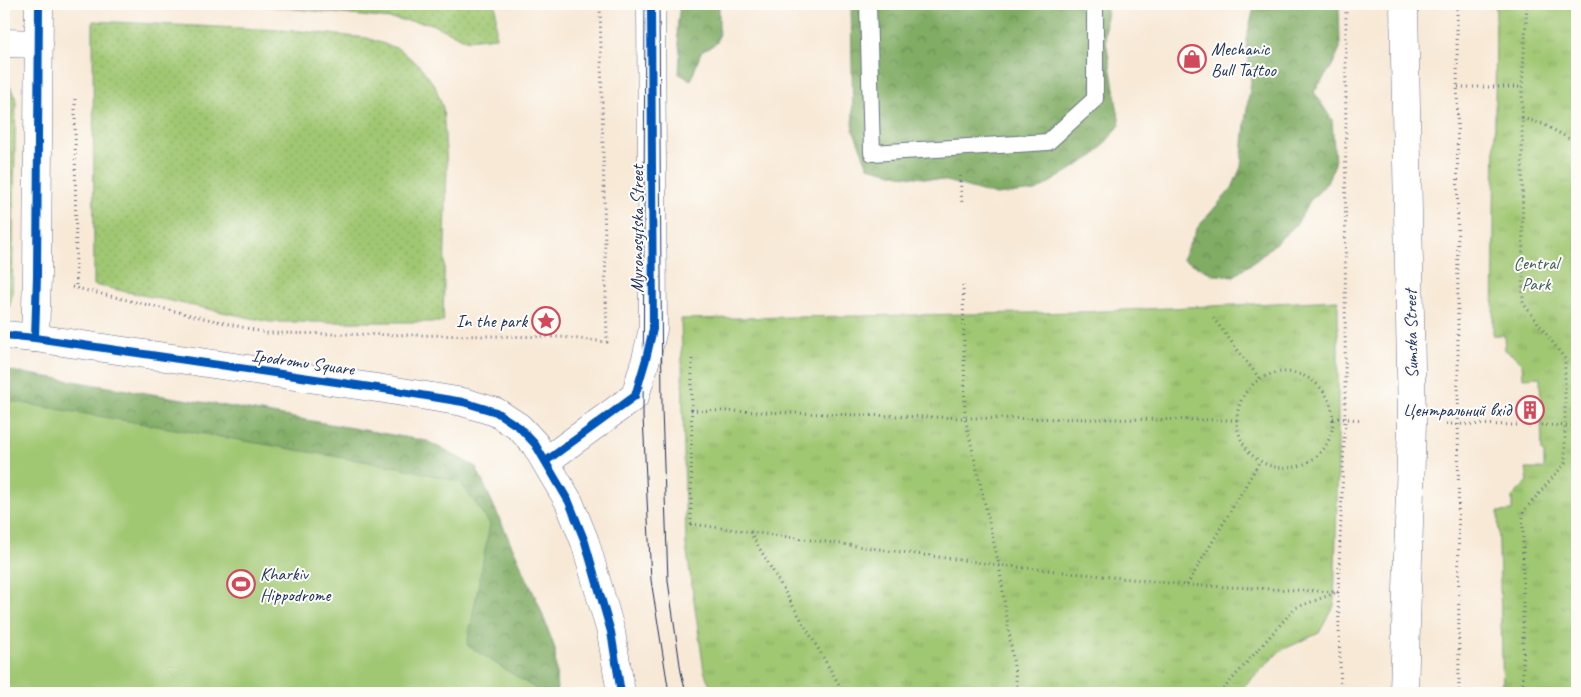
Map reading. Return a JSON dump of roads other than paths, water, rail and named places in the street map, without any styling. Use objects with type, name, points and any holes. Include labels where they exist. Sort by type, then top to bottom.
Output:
[{"type":"street","points":[[35,338],[38,276],[39,4]]},
{"type":"street","name":"Myronosytska Street","points":[[546,461],[635,396],[648,352],[653,329],[651,4]]},
{"type":"street","name":"Sumska Street","points":[[1404,4],[1412,422],[1404,693]]},
{"type":"street","points":[[4,43],[39,44]]},
{"type":"street","name":"Ipodromu Square","points":[[4,335],[464,402],[496,412],[519,427],[535,444],[546,461]]},
{"type":"street","points":[[546,461],[569,502],[585,542],[611,632],[621,693]]},
{"type":"lane","points":[[868,4],[872,153],[1048,142],[1095,99],[1095,4]]},
{"type":"tram line","points":[[645,4],[643,417],[651,580],[669,693]]},
{"type":"tram line","points":[[659,4],[662,409],[668,581],[681,672],[686,693]]},
{"type":"place","name":"Mechanic Bull Tattoo","points":[[1192,59]]},
{"type":"place","name":"In the park","points":[[546,321]]},
{"type":"place","name":"Центральний вхід","points":[[1530,410]]},
{"type":"place","name":"Kharkiv Hippodrome","points":[[241,584]]},
{"type":"park label","name":"Central Park","points":[[1536,273]]}]
